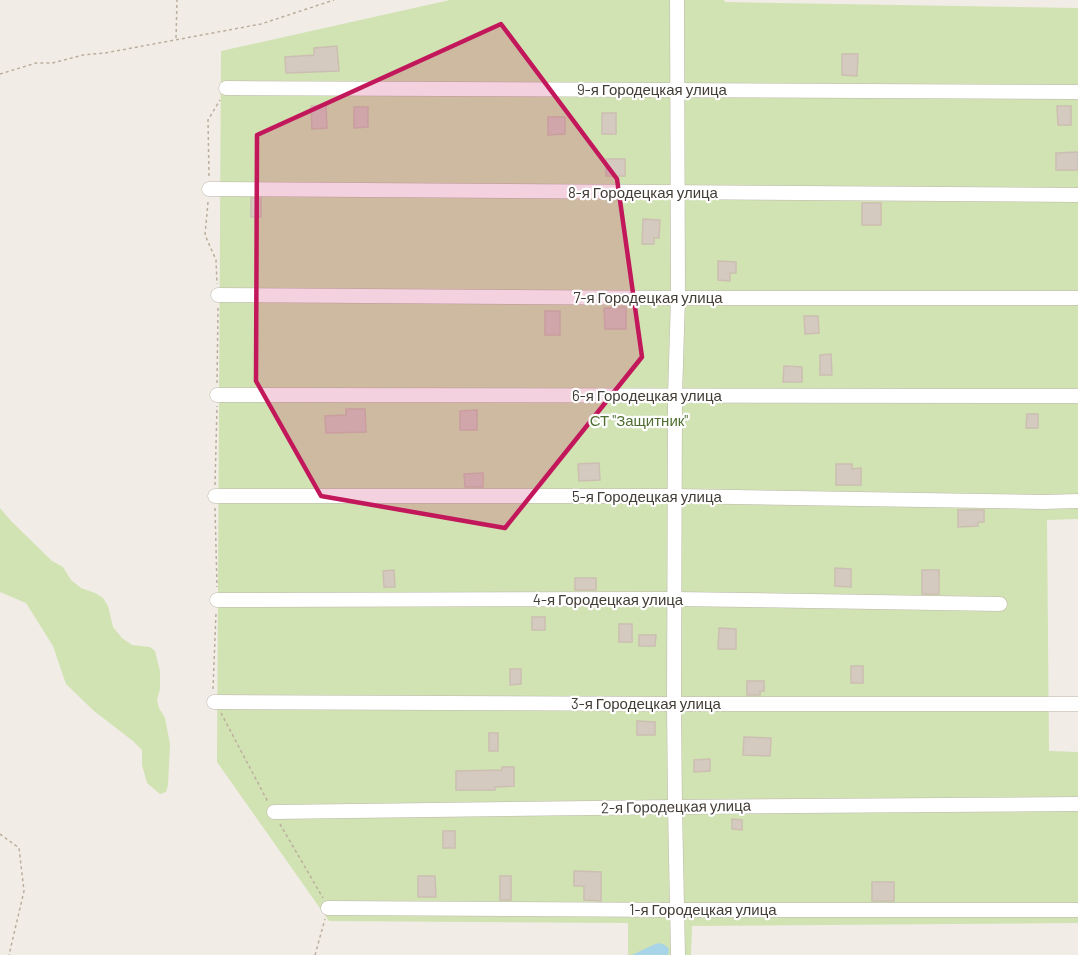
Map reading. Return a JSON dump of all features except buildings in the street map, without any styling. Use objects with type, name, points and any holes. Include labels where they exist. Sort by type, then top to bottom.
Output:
[{"type":"street","points":[[677,0],[678,298],[675,396],[674,704],[678,955]]},
{"type":"street","name":"9-я Городецкая улица","points":[[226,88],[1078,92]]},
{"type":"street","name":"8-я Городецкая улица","points":[[209,189],[1078,195]]},
{"type":"street","name":"7-я Городецкая улица","points":[[218,295],[1078,298]]},
{"type":"street","name":"6-я Городецкая улица","points":[[217,395],[1078,396]]},
{"type":"street","name":"5-я Городецкая улица","points":[[215,496],[675,496],[1078,501]]},
{"type":"street","name":"4-я Городецкая улица","points":[[217,600],[675,599],[1000,604]]},
{"type":"street","name":"3-я Городецкая улица","points":[[214,702],[1078,704]]},
{"type":"street","name":"2-я Городецкая улица","points":[[274,813],[1078,804]]},
{"type":"street","name":"1-я Городецкая улица","points":[[328,908],[1078,910]]},
{"type":"path","points":[[176,39],[177,0]]},
{"type":"path","points":[[0,74],[36,63],[52,63],[83,55],[105,53],[261,24],[334,0]]},
{"type":"path","points":[[0,834],[20,848],[24,891],[9,955]]},
{"type":"path","points":[[315,955],[328,908]]},
{"type":"highlighted area","points":[[501,24],[617,179],[642,357],[505,528],[321,496],[256,381],[257,135]]},
{"type":"green space","name":"СТ \"Защитник\"","points":[[450,0],[724,0],[725,2],[1078,8],[1078,519],[1047,520],[1049,751],[1078,752],[1078,923],[692,926],[691,955],[628,955],[628,923],[329,921],[217,762],[221,51]]},
{"type":"green space","points":[[0,508],[52,561],[63,567],[71,580],[81,588],[103,598],[108,606],[113,627],[122,638],[132,645],[150,647],[155,651],[160,671],[160,689],[157,700],[165,718],[170,744],[166,792],[160,794],[147,783],[142,765],[142,750],[94,711],[66,684],[53,646],[26,603],[0,592]]},
{"type":"water","points":[[659,943],[669,949],[668,955],[632,955],[653,945]]}]
